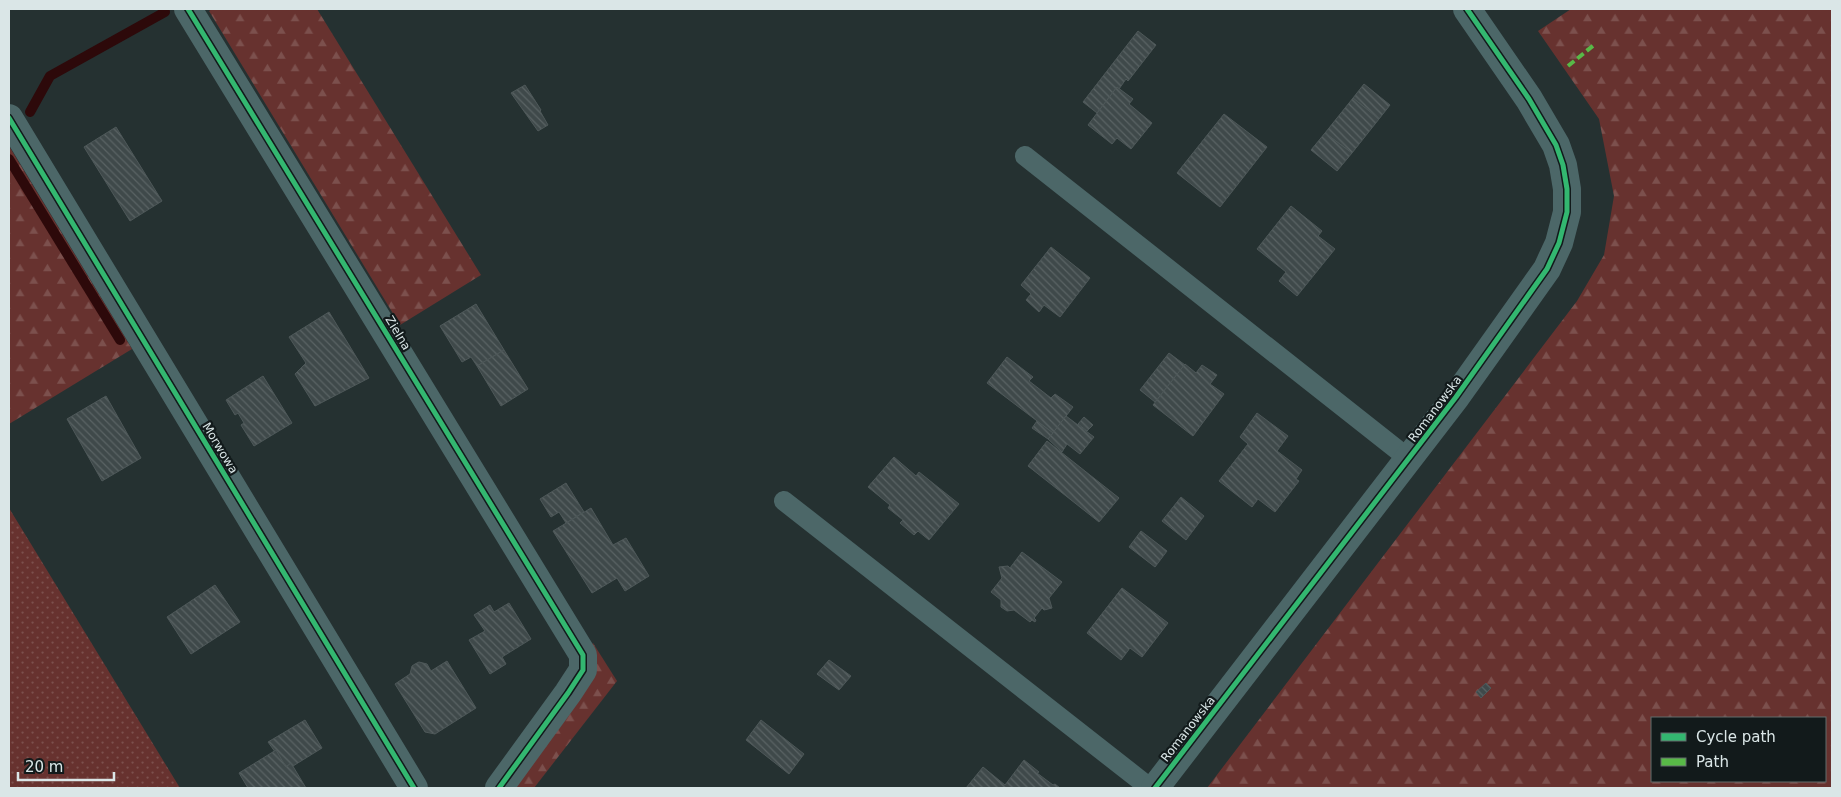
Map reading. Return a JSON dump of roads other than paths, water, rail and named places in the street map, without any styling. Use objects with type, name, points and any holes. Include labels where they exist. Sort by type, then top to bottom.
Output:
[{"type":"street","name":"Zielna","points":[[188,9],[583,655],[583,670],[568,694],[499,788]]},
{"type":"street","name":"Romanowska","points":[[1155,788],[1480,366],[1547,269],[1559,243],[1567,212],[1566,181],[1563,164],[1556,145],[1529,100],[1467,9]]},
{"type":"street","name":"Morwowa","points":[[9,118],[414,788]]},
{"type":"lane","points":[[1024,156],[1409,459]]},
{"type":"lane","points":[[784,501],[1150,788]]},
{"type":"waterway","points":[[30,112],[50,76],[165,12]]},
{"type":"waterway","points":[[9,159],[120,340]]}]
